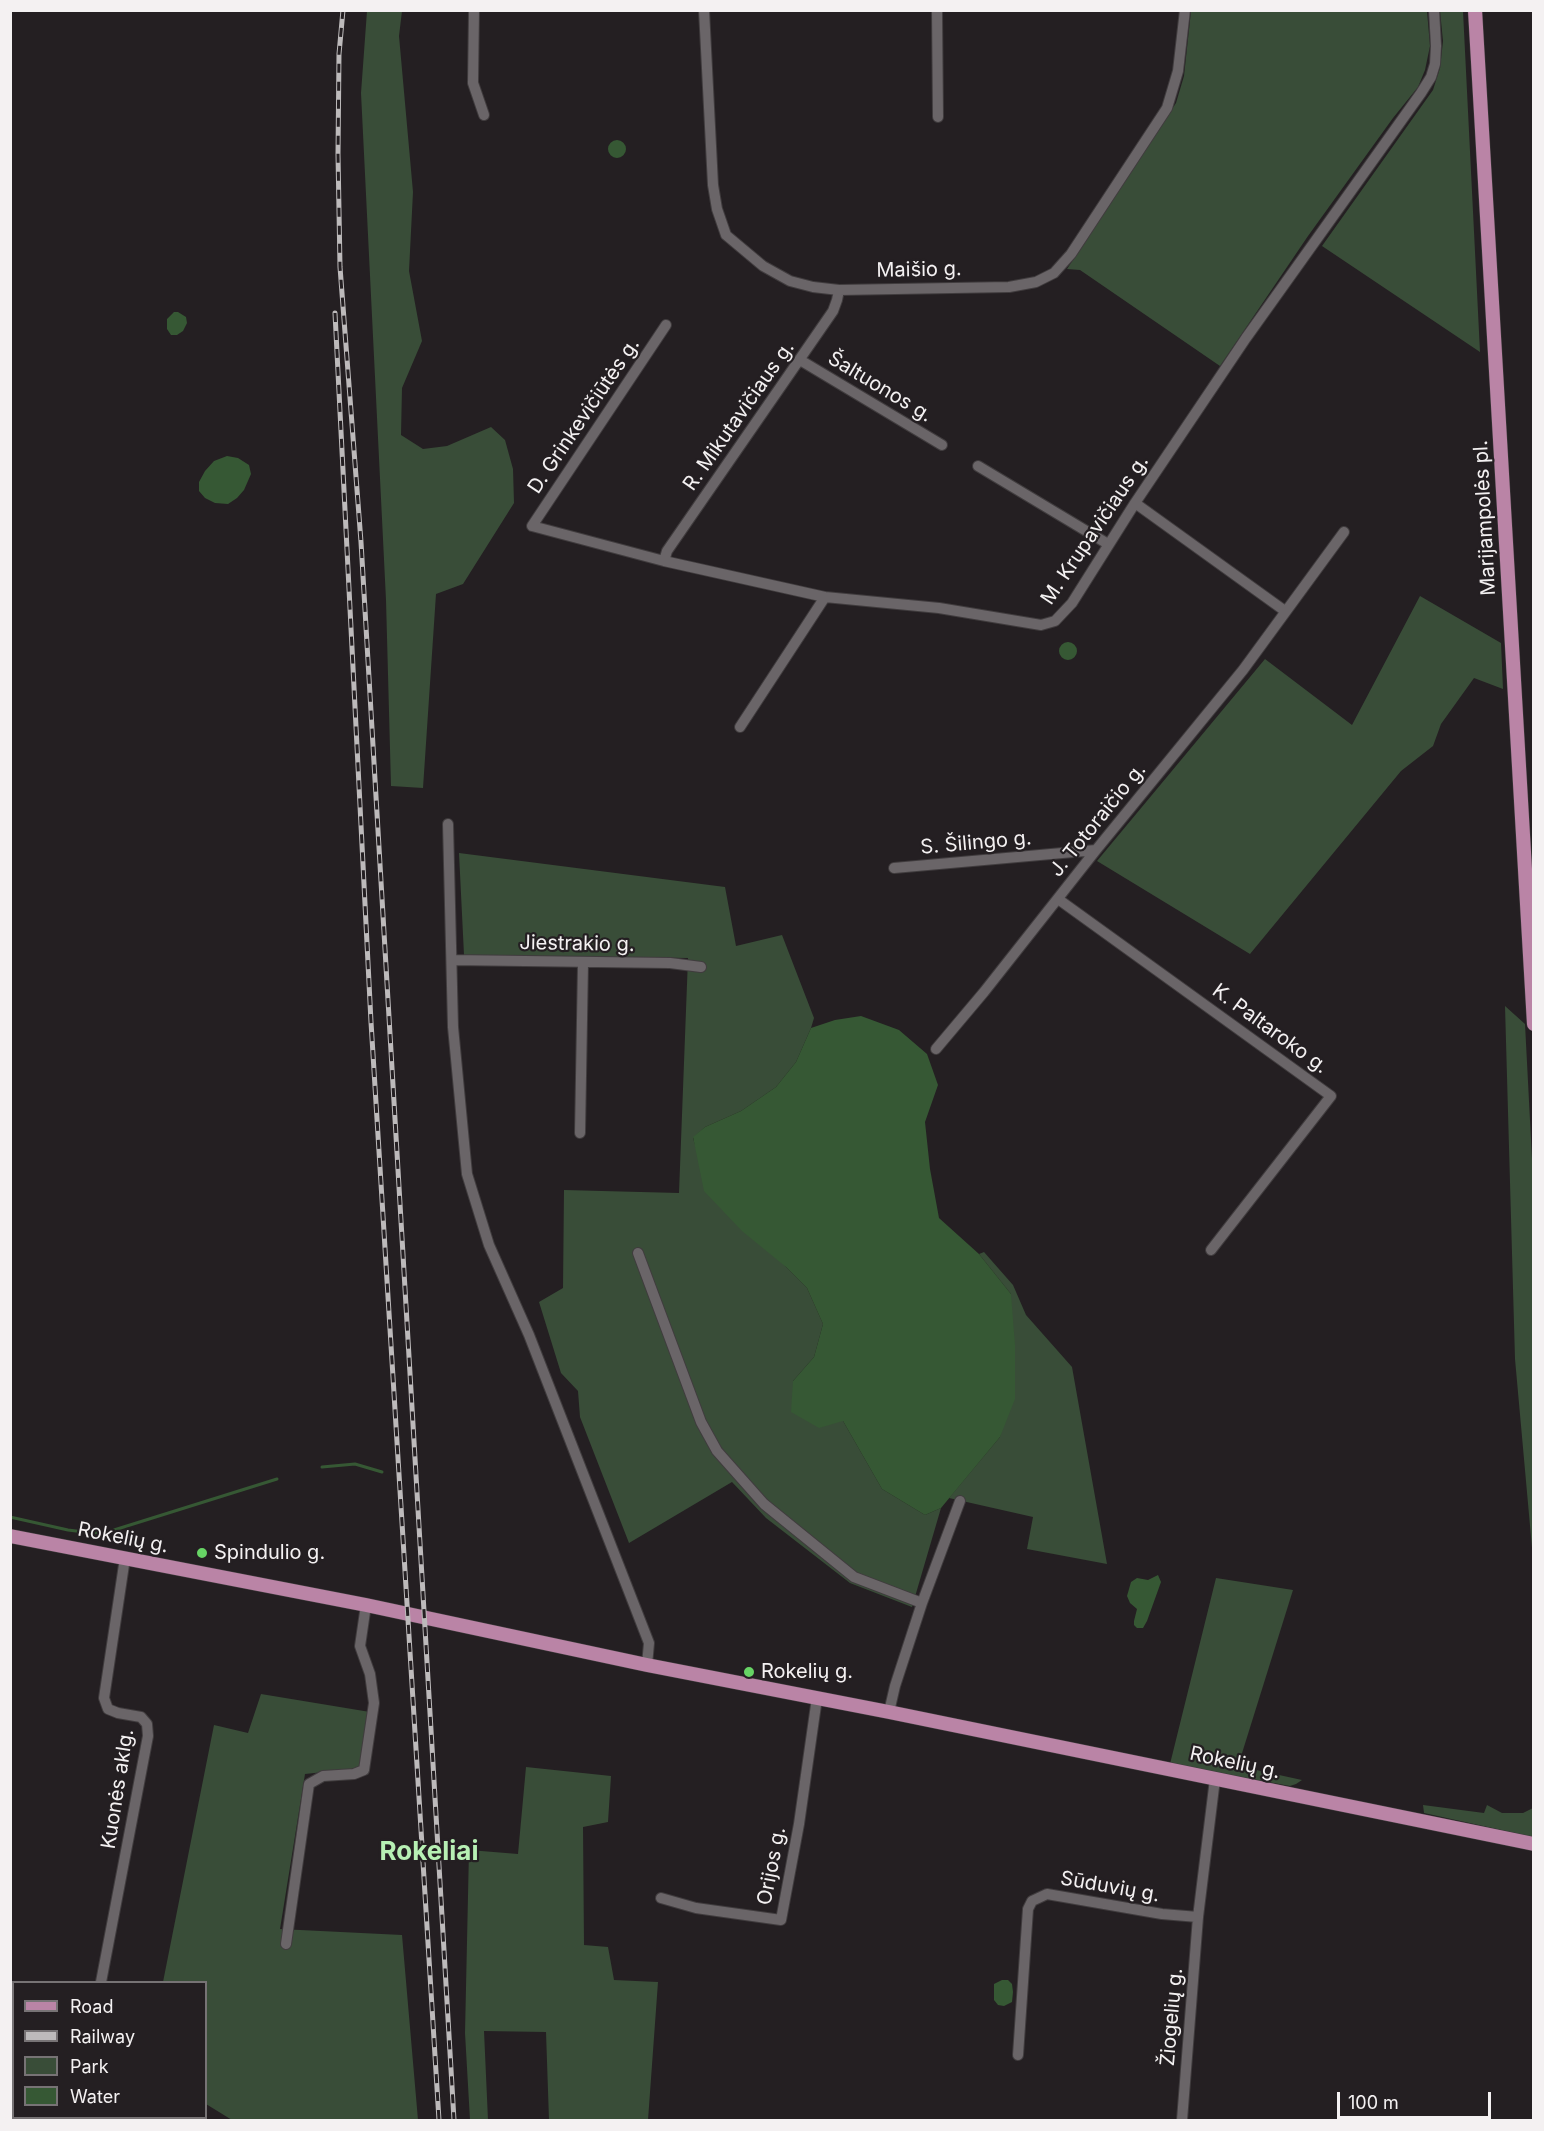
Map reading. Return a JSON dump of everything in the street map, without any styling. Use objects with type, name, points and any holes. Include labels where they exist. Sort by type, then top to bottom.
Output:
[{"type":"main road","name":"Marijampolės pl.","points":[[1475,10],[1533,1024]]},
{"type":"main road","name":"Rokelių g.","points":[[10,1536],[366,1605],[647,1665],[890,1712],[1533,1844]]},
{"type":"street","points":[[474,10],[473,83],[484,115]]},
{"type":"street","name":"Maišio g.","points":[[704,10],[713,185],[717,209],[726,234],[763,266],[790,281],[838,290],[1009,287],[1036,282],[1054,273],[1071,254],[1167,108],[1178,71],[1185,10]]},
{"type":"street","points":[[937,10],[938,117]]},
{"type":"street","name":"M. Krupavičiaus g.","points":[[532,526],[664,561],[825,597],[939,608],[1041,625],[1055,621],[1072,603],[1135,502],[1246,338],[1431,77],[1435,64],[1436,46],[1434,10]]},
{"type":"street","name":"R. Mikutavičiaus g.","points":[[664,561],[667,551],[833,311],[838,290]]},
{"type":"street","name":"D. Grinkevičiūtės g.","points":[[532,526],[666,325]]},
{"type":"street","name":"Šaltuonos g.","points":[[800,360],[942,445]]},
{"type":"street","points":[[978,466],[1108,544]]},
{"type":"street","points":[[1135,502],[1285,611]]},
{"type":"street","name":"J. Totoraičio g.","points":[[936,1049],[1243,670],[1344,532]]},
{"type":"street","points":[[740,727],[825,597]]},
{"type":"street","points":[[447,824],[453,1027],[467,1174],[489,1245],[529,1335],[649,1643],[647,1665]]},
{"type":"street","name":"S. Šilingo g.","points":[[894,868],[1096,850]]},
{"type":"street","name":"K. Paltaroko g.","points":[[1058,899],[1331,1096],[1211,1250]]},
{"type":"street","name":"Jiestrakio g.","points":[[452,960],[670,963],[701,967]]},
{"type":"street","points":[[580,1133],[583,963]]},
{"type":"street","points":[[639,1253],[701,1422],[717,1451],[764,1504],[854,1577],[922,1604]]},
{"type":"street","points":[[890,1712],[922,1604],[960,1502]]},
{"type":"street","name":"Kuonės aklg.","points":[[101,1981],[148,1736],[147,1724],[141,1718],[108,1709],[104,1698],[125,1558]]},
{"type":"street","points":[[286,1944],[309,1784],[323,1776],[354,1774],[364,1770],[374,1703],[370,1674],[360,1646],[366,1605]]},
{"type":"street","name":"Orijos g.","points":[[661,1898],[696,1908],[781,1920],[799,1824],[817,1698]]},
{"type":"street","points":[[1198,1917],[1215,1779]]},
{"type":"street","name":"Sūduvių g.","points":[[1018,2055],[1028,1909],[1032,1901],[1047,1894],[1162,1914],[1198,1917]]},
{"type":"street","name":"Žiogelių g.","points":[[1182,2121],[1198,1917]]},
{"type":"green space","points":[[367,11],[402,11],[399,36],[413,192],[409,271],[422,341],[402,388],[401,435],[423,449],[447,446],[491,427],[505,440],[513,469],[514,503],[463,584],[436,594],[423,788],[391,786],[386,600],[361,93]]},
{"type":"green space","points":[[1191,11],[1427,11],[1430,46],[1425,70],[1418,87],[1308,236],[1220,366],[1080,270],[1067,269],[1176,103],[1184,76]]},
{"type":"green space","points":[[1440,11],[1463,11],[1480,352],[1322,246],[1433,90],[1440,68],[1443,41]]},
{"type":"green space","points":[[1420,596],[1501,643],[1503,689],[1474,678],[1441,724],[1433,746],[1401,771],[1250,954],[1097,861],[1265,659],[1352,725]]},
{"type":"green space","points":[[459,853],[725,887],[736,946],[782,935],[814,1018],[811,1028],[796,1062],[776,1087],[741,1111],[705,1127],[693,1138],[698,1154],[786,1267],[807,1288],[823,1324],[814,1357],[793,1381],[843,1421],[882,1489],[925,1515],[941,1508],[912,1607],[850,1583],[766,1518],[732,1482],[629,1543],[580,1417],[578,1391],[561,1373],[539,1302],[563,1288],[564,1190],[679,1193],[688,958],[464,955]]},
{"type":"green space","points":[[1505,1006],[1525,1024],[1533,1178],[1533,1559],[1515,1359]]},
{"type":"green space","points":[[984,1252],[1013,1285],[1026,1315],[1072,1367],[1107,1564],[1027,1549],[1033,1517],[949,1498],[1000,1437],[1011,1294],[979,1254]]},
{"type":"green space","points":[[1216,1578],[1293,1590],[1238,1766],[1302,1780],[1296,1784],[1290,1786],[1170,1764]]},
{"type":"green space","points":[[261,1694],[370,1712],[361,1768],[305,1774],[280,1929],[402,1935],[418,2120],[232,2120],[207,2105],[207,1981],[163,1981],[214,1725],[248,1733]]},
{"type":"green space","points":[[526,1767],[611,1776],[608,1822],[583,1827],[584,1945],[608,1947],[614,1980],[658,1982],[648,2120],[549,2120],[546,2032],[484,2031],[488,2120],[470,2120],[465,2033],[469,1850],[518,1854]]},
{"type":"green space","points":[[1423,1805],[1484,1813],[1487,1805],[1502,1813],[1523,1813],[1533,1808],[1533,1837],[1424,1813]]},
{"type":"water","points":[[613,140],[621,140],[626,145],[624,156],[613,158],[608,153],[608,145]]},
{"type":"water","points":[[174,312],[186,317],[187,323],[183,331],[177,335],[171,335],[167,329],[167,319]]},
{"type":"water","points":[[227,456],[238,458],[249,465],[251,474],[244,490],[237,498],[228,504],[215,503],[205,498],[199,491],[199,482],[214,461]]},
{"type":"water","points":[[1068,642],[1074,645],[1077,651],[1074,657],[1068,660],[1062,657],[1059,651],[1062,645]]},
{"type":"water","points":[[861,1016],[899,1030],[927,1054],[938,1085],[925,1122],[930,1169],[939,1218],[979,1254],[1011,1294],[1015,1345],[1015,1399],[1000,1437],[941,1508],[925,1515],[882,1489],[843,1421],[819,1428],[791,1412],[793,1381],[814,1357],[823,1324],[807,1288],[786,1267],[742,1231],[704,1191],[693,1137],[705,1127],[741,1111],[776,1087],[796,1062],[811,1028],[835,1020]]},
{"type":"water","points":[[1158,1575],[1161,1582],[1147,1621],[1143,1628],[1137,1628],[1134,1621],[1137,1609],[1130,1603],[1127,1596],[1131,1582],[1137,1578],[1148,1580]]},
{"type":"water","points":[[1008,1980],[1012,1984],[1013,1992],[1012,2002],[1004,2006],[998,2005],[994,2000],[994,1984]]},
{"type":"waterway","points":[[322,1467],[355,1464],[382,1472]]},
{"type":"waterway","points":[[114,1530],[277,1479]]},
{"type":"waterway","points":[[10,1517],[68,1530],[106,1532]]},
{"type":"railway","points":[[343,10],[339,54],[340,267],[361,542],[454,2120]]},
{"type":"railway","points":[[335,313],[371,1022],[439,2120]]},
{"type":"place","name":"Spindulio g.","points":[[202,1553]]},
{"type":"place","name":"Rokelių g.","points":[[749,1672]]},
{"type":"district","name":"Rokeliai","points":[[429,1852]]}]
